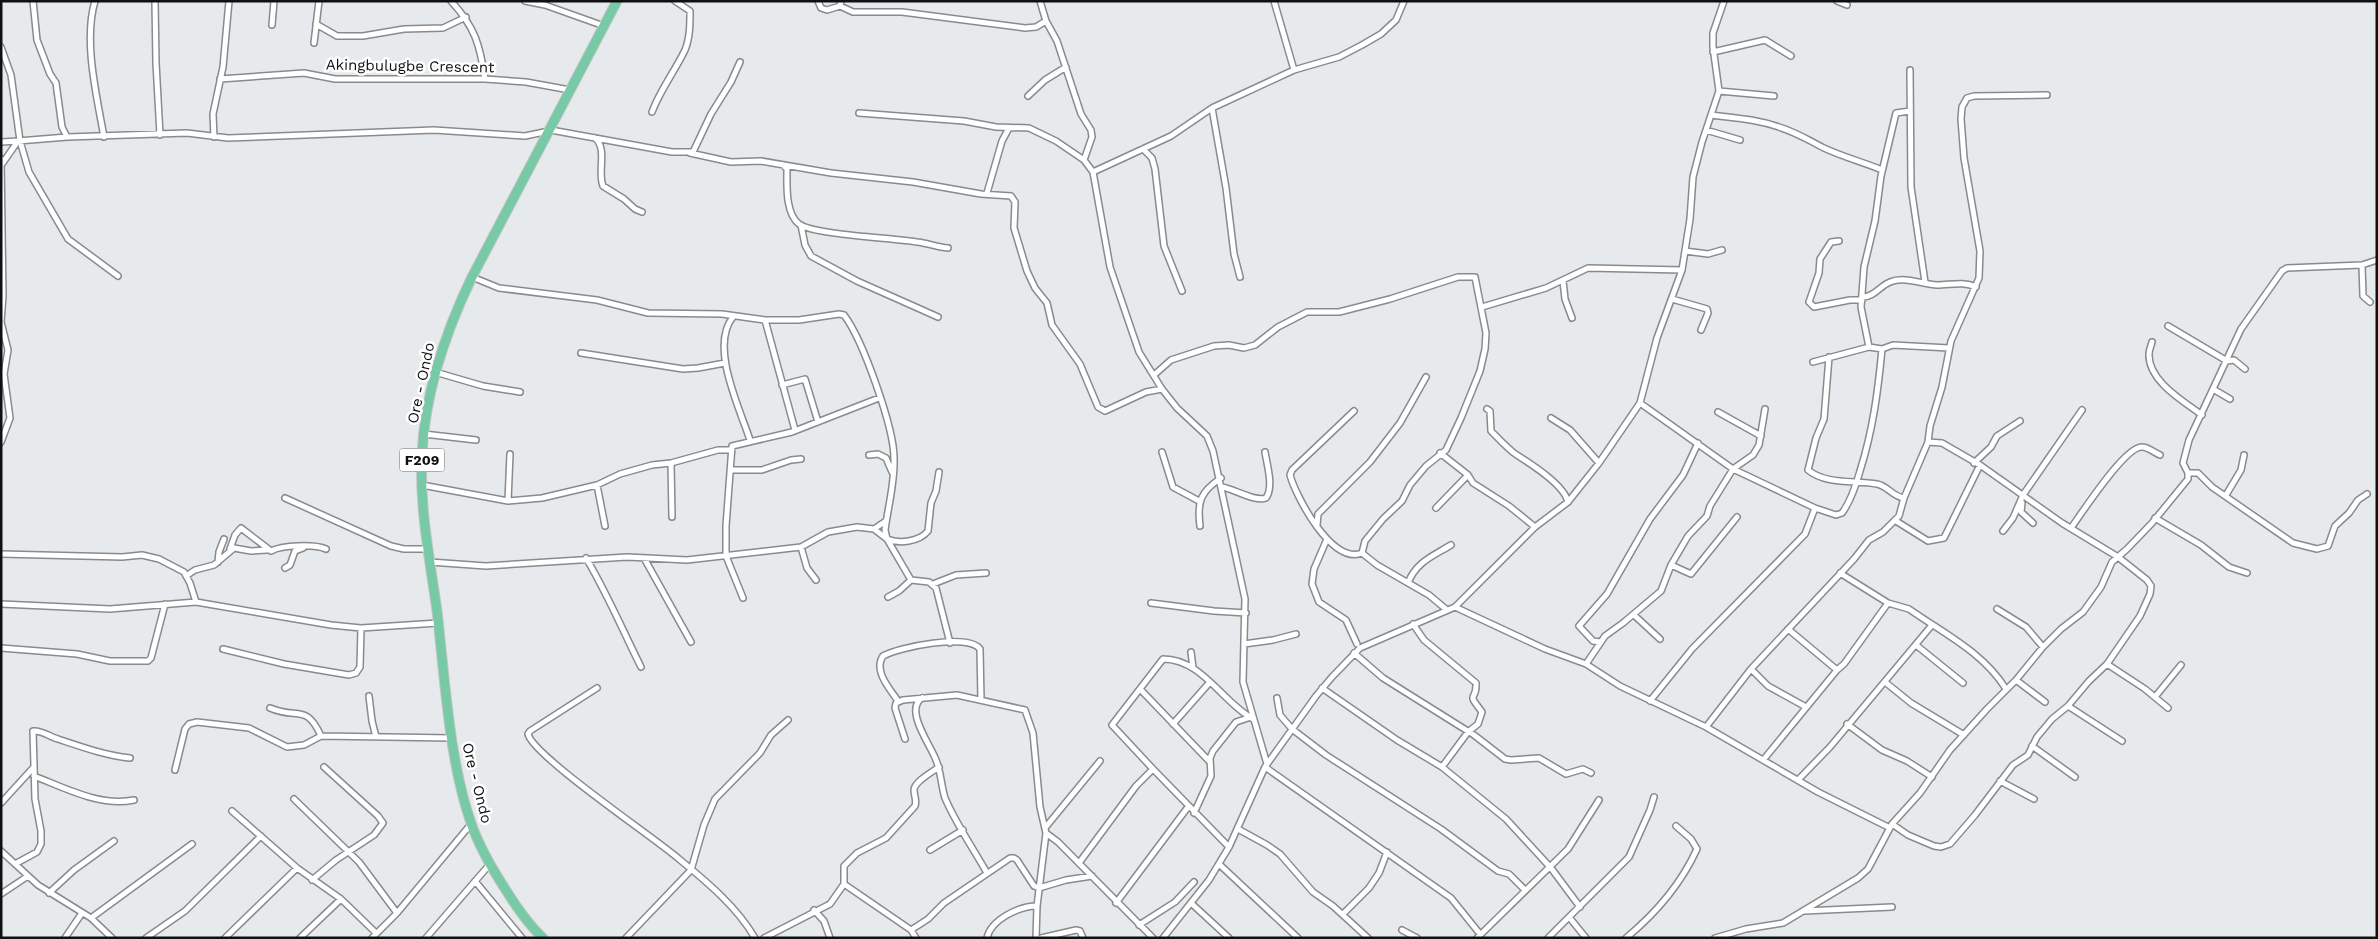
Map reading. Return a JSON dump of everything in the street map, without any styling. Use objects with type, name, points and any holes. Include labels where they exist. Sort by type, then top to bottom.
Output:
[{"type":"main road","name":"Ore - Ondo","points":[[543,938],[522,914],[490,864],[471,824],[464,802],[452,738],[430,562],[422,485],[422,454],[434,372],[452,321],[472,277],[618,1]]},
{"type":"street","points":[[33,1],[37,40],[50,74],[56,83],[62,127],[67,137]]},
{"type":"street","points":[[95,1],[91,27],[94,92],[104,137]]},
{"type":"street","points":[[155,1],[160,135]]},
{"type":"street","points":[[214,137],[213,114],[223,67],[229,1]]},
{"type":"street","points":[[272,25],[274,1]]},
{"type":"street","points":[[314,43],[319,1]]},
{"type":"street","points":[[451,1],[466,17],[477,39],[485,79]]},
{"type":"street","points":[[525,1],[545,5],[604,26]]},
{"type":"street","points":[[652,112],[657,97],[685,49],[690,29],[690,11],[676,1]]},
{"type":"street","points":[[818,1],[824,10],[831,10],[840,4],[853,12],[902,12],[1025,28],[1036,27],[1046,21]]},
{"type":"street","points":[[1040,1],[1046,21],[1058,41],[1081,114],[1091,130],[1092,137],[1084,160]]},
{"type":"street","points":[[1274,1],[1294,70]]},
{"type":"street","points":[[1093,172],[1171,136],[1212,108],[1294,70],[1340,57],[1381,34],[1396,20],[1404,1]]},
{"type":"street","points":[[1163,938],[1191,903],[1229,847],[1266,766],[1322,688],[1354,653],[1455,606],[1535,527],[1568,502],[1599,463],[1640,403],[1657,338],[1682,270],[1690,219],[1693,178],[1719,91],[1713,33],[1724,1]]},
{"type":"street","points":[[1838,1],[1847,5]]},
{"type":"street","points":[[316,24],[337,36],[363,36],[404,29],[443,28],[466,17]]},
{"type":"street","points":[[1714,52],[1766,40],[1791,56]]},
{"type":"street","points":[[1,47],[11,75],[19,141],[29,172],[68,239],[118,276]]},
{"type":"street","points":[[690,153],[695,150],[711,114],[731,82],[740,62]]},
{"type":"street","points":[[1028,96],[1044,80],[1066,67]]},
{"type":"street","points":[[1910,70],[1911,187],[1925,282]]},
{"type":"street","name":"Akingbulugbe Crescent","points":[[220,79],[304,73],[335,79],[485,79],[526,82],[570,90]]},
{"type":"street","points":[[1719,91],[1774,96]]},
{"type":"street","points":[[1706,727],[1751,669],[1869,540],[1896,521],[1928,442],[1930,426],[1942,387],[1949,348],[1976,287],[1980,271],[1980,251],[1964,158],[1963,102],[1966,98],[1974,96],[2048,95]]},
{"type":"street","points":[[1212,108],[1226,188],[1234,254],[1240,277]]},
{"type":"street","points":[[1869,347],[1864,330],[1861,307],[1864,267],[1875,221],[1882,170],[1896,113],[1910,111]]},
{"type":"street","points":[[859,113],[964,121],[1009,128],[1029,128],[1056,140],[1084,160],[1093,172],[1110,267],[1139,352],[1162,389],[1210,441],[1221,478],[1246,613],[1243,682],[1266,766],[1451,898],[1479,936],[1525,890],[1551,868],[1568,849],[1599,800]]},
{"type":"street","points":[[1711,115],[1744,118],[1778,126],[1806,136],[1822,147],[1882,170]]},
{"type":"street","points":[[987,193],[1002,141],[1009,128]]},
{"type":"street","points":[[1,142],[67,137],[187,133],[214,137],[434,130],[525,136],[550,131],[690,153],[731,162],[750,160],[831,173],[913,182],[981,194],[1011,196],[1014,198],[1014,228],[1027,271],[1035,288],[1047,303],[1052,325],[1080,364],[1098,407],[1105,411],[1146,392],[1162,389]]},
{"type":"street","points":[[1706,130],[1740,140]]},
{"type":"street","points":[[595,138],[598,140],[601,149],[600,172],[603,186],[624,198],[635,209],[642,212]]},
{"type":"street","points":[[2,164],[19,141]]},
{"type":"street","points":[[1143,149],[1152,158],[1164,246],[1182,291]]},
{"type":"street","points":[[1,159],[2,322],[8,350],[4,374],[10,418],[1,442]]},
{"type":"street","points":[[783,165],[787,169],[788,198],[792,213],[801,225],[805,244],[812,256],[857,281],[938,317]]},
{"type":"street","points":[[801,225],[820,230],[919,242],[948,248]]},
{"type":"street","points":[[1839,241],[1831,242],[1820,259],[1819,273],[1809,302],[1814,307],[1862,299],[1891,282],[1925,282],[1935,285],[1963,283],[1976,287]]},
{"type":"street","points":[[1685,251],[1708,254],[1722,250]]},
{"type":"street","points":[[1715,938],[1746,928],[1778,925],[1858,878],[1868,869],[1891,826],[1964,735],[2016,680],[2043,647],[2061,629],[2083,612],[2101,588],[2108,570],[2118,557],[2188,479],[2188,472],[2183,463],[2188,440],[2202,415],[2241,329],[2282,271],[2287,268],[2362,265],[2377,260]]},
{"type":"street","points":[[2362,265],[2363,296],[2370,302]]},
{"type":"street","points":[[1482,307],[1546,288],[1588,268],[1682,270]]},
{"type":"street","points":[[472,277],[499,288],[596,300],[648,313],[722,314],[733,318],[765,320],[799,320],[844,315],[866,358],[879,398],[887,414],[892,440],[894,458],[886,521],[885,534],[887,539],[912,580],[933,584],[956,575],[986,574]]},
{"type":"street","points":[[1154,375],[1165,365],[1180,356],[1214,346],[1229,345],[1244,348],[1255,345],[1278,327],[1307,312],[1339,312],[1390,299],[1458,277],[1475,277],[1486,333],[1480,371],[1446,450],[1440,453],[1417,476],[1402,501],[1373,531],[1362,548],[1362,553]]},
{"type":"street","points":[[1563,281],[1565,299],[1572,318]]},
{"type":"street","points":[[1672,298],[1707,309],[1708,313],[1701,330]]},
{"type":"street","points":[[733,318],[729,322],[723,342],[725,363],[750,440]]},
{"type":"street","points":[[765,320],[795,430]]},
{"type":"street","points":[[2168,326],[2227,362],[2234,360],[2245,369]]},
{"type":"street","points":[[2152,342],[2149,352],[2151,369],[2179,401],[2202,415]]},
{"type":"street","points":[[1813,362],[1869,347],[1882,349],[1892,345],[1949,348]]},
{"type":"street","points":[[1640,403],[1733,469],[1815,508],[1836,515],[1842,513],[1856,482],[1870,439],[1875,413],[1882,349]]},
{"type":"street","points":[[581,353],[683,368],[698,368],[725,363]]},
{"type":"street","points":[[1829,357],[1824,419],[1816,438],[1808,470],[1820,478],[1878,484],[1898,498],[1904,498]]},
{"type":"street","points":[[434,372],[483,386],[520,392]]},
{"type":"street","points":[[1317,526],[1318,514],[1370,462],[1390,436],[1426,377]]},
{"type":"street","points":[[782,385],[804,379],[818,422]]},
{"type":"street","points":[[2213,389],[2230,399]]},
{"type":"street","points":[[1,400],[7,393]]},
{"type":"street","points":[[422,485],[508,501],[542,498],[597,485],[620,474],[718,450],[731,450],[737,444],[795,430],[879,398]]},
{"type":"street","points":[[1487,408],[1490,411],[1491,431],[1515,453],[1553,482],[1567,497],[1568,502]]},
{"type":"street","points":[[1586,664],[1608,633],[1634,615],[1658,594],[1688,536],[1707,516],[1710,506],[1733,469],[1753,455],[1759,445],[1765,409]]},
{"type":"street","points":[[2003,531],[2013,518],[2023,495],[2082,410]]},
{"type":"street","points":[[1354,411],[1292,470],[1290,475],[1304,509],[1327,539],[1348,552],[1357,555],[1362,553]]},
{"type":"street","points":[[1718,412],[1761,436]]},
{"type":"street","points":[[1551,418],[1570,430],[1599,463]]},
{"type":"street","points":[[1896,521],[1928,541],[1944,538],[1977,464],[1991,447],[1997,436],[2020,421]]},
{"type":"street","points":[[424,434],[476,440]]},
{"type":"street","points":[[1455,606],[1545,649],[1586,664],[1620,686],[1706,727],[1818,792],[1921,841],[1934,846],[1946,846],[1955,839],[1975,815],[2016,762],[2028,755],[2032,746],[2052,719],[2068,706],[2089,681],[2107,664],[2140,616],[2150,594],[2151,586],[2147,580],[2118,557],[1977,464],[1942,444],[1928,442]]},
{"type":"street","points":[[1600,642],[1593,641],[1580,626],[1607,594],[1650,518],[1683,475],[1698,443]]},
{"type":"street","points":[[2072,528],[2122,459],[2137,448],[2144,447],[2160,455]]},
{"type":"street","points":[[731,450],[732,470],[726,526],[726,556],[743,598]]},
{"type":"street","points":[[1162,452],[1173,487],[1199,501]]},
{"type":"street","points":[[1222,486],[1257,499],[1266,498],[1269,492],[1269,482],[1265,452]]},
{"type":"street","points":[[1440,453],[1468,475],[1473,483],[1535,527]]},
{"type":"street","points":[[508,501],[510,454]]},
{"type":"street","points":[[869,455],[878,454],[886,458],[893,475]]},
{"type":"street","points":[[2226,495],[2241,470],[2244,455]]},
{"type":"street","points":[[732,470],[762,470],[791,460],[801,459]]},
{"type":"street","points":[[671,463],[672,517]]},
{"type":"street","points":[[430,562],[486,566],[586,558],[687,560],[801,547],[839,528],[857,527],[874,529],[887,539],[917,540],[928,531],[931,503],[936,490],[939,472]]},
{"type":"street","points":[[2188,472],[2198,473],[2212,487],[2293,543],[2317,549],[2328,546],[2335,526],[2349,514],[2358,500],[2367,494]]},
{"type":"street","points":[[1436,508],[1468,475]]},
{"type":"street","points":[[1200,526],[1199,501],[1211,485],[1221,478]]},
{"type":"street","points":[[597,485],[606,526]]},
{"type":"street","points":[[2023,495],[2021,512],[2033,524]]},
{"type":"street","points":[[285,498],[391,546],[404,549],[429,549]]},
{"type":"street","points":[[1650,700],[1692,649],[1805,534],[1815,508]]},
{"type":"street","points":[[1671,566],[1692,574],[1737,517]]},
{"type":"street","points":[[2155,518],[2201,545],[2229,568],[2246,573]]},
{"type":"street","points":[[874,529],[886,521]]},
{"type":"street","points":[[186,576],[195,570],[214,565],[218,562],[230,549],[235,535],[241,528],[267,550]]},
{"type":"street","points":[[218,562],[219,552],[224,539]]},
{"type":"street","points":[[1327,539],[1314,569],[1312,584],[1319,602],[1346,620],[1357,644]]},
{"type":"street","points":[[1408,583],[1412,571],[1417,566],[1451,545]]},
{"type":"street","points":[[230,549],[238,547],[252,551],[320,546],[326,550]]},
{"type":"street","points":[[285,568],[290,564],[295,551],[303,547]]},
{"type":"street","points":[[801,547],[807,568],[816,580]]},
{"type":"street","points":[[1362,553],[1429,595],[1447,610]]},
{"type":"street","points":[[1,554],[122,557],[142,555],[172,565],[186,576],[196,602]]},
{"type":"street","points":[[586,558],[606,593],[624,636],[641,667]]},
{"type":"street","points":[[644,558],[691,642]]},
{"type":"street","points":[[1840,573],[1888,603],[1909,609],[1959,641],[1990,668],[2006,689]]},
{"type":"street","points":[[888,597],[912,580]]},
{"type":"street","points":[[933,584],[941,601],[950,643]]},
{"type":"street","points":[[1,604],[100,609],[196,602],[330,625],[361,628],[438,622]]},
{"type":"street","points":[[1151,603],[1214,612],[1246,613]]},
{"type":"street","points":[[1764,759],[1844,664],[1888,603]]},
{"type":"street","points":[[1,648],[77,654],[110,661],[148,661],[151,658],[165,604]]},
{"type":"street","points":[[1997,609],[2026,627],[2043,647]]},
{"type":"street","points":[[1634,615],[1660,639]]},
{"type":"street","points":[[1413,624],[1424,640],[1476,683],[1472,702],[1482,712],[1478,724],[1468,732],[1442,767]]},
{"type":"street","points":[[1798,780],[1830,747],[1847,724],[1916,646],[1925,630],[1932,625]]},
{"type":"street","points":[[223,649],[284,664],[349,675],[356,673],[360,667],[361,628]]},
{"type":"street","points":[[1788,629],[1837,670]]},
{"type":"street","points":[[1244,644],[1273,640],[1296,634]]},
{"type":"street","points":[[898,701],[881,675],[879,666],[883,656],[917,645],[950,643],[972,644],[980,649],[982,700]]},
{"type":"street","points":[[1916,646],[1963,683]]},
{"type":"street","points":[[1191,652],[1193,668]]},
{"type":"street","points":[[1354,653],[1383,678],[1468,732],[1505,759],[1539,758],[1561,773],[1566,774],[1583,768],[1591,773]]},
{"type":"street","points":[[1229,847],[1194,814],[1112,725],[1162,659],[1193,668],[1210,682],[1237,710],[1253,720]]},
{"type":"street","points":[[2107,664],[2168,708]]},
{"type":"street","points":[[2155,697],[2181,666]]},
{"type":"street","points":[[1751,669],[1768,686],[1806,707]]},
{"type":"street","points":[[2016,680],[2045,702]]},
{"type":"street","points":[[1173,724],[1210,682]]},
{"type":"street","points":[[1885,682],[1911,703],[1964,735]]},
{"type":"street","points":[[597,688],[536,726],[530,731],[528,737],[549,760],[691,870],[746,922],[755,938]]},
{"type":"street","points":[[1322,688],[1397,740],[1442,767],[1506,819],[1551,868],[1580,907]]},
{"type":"street","points":[[1140,689],[1210,762]]},
{"type":"street","points":[[898,701],[957,695],[1025,710],[1033,733],[1040,807],[1045,830],[1037,906],[1036,938]]},
{"type":"street","points":[[369,696],[376,737]]},
{"type":"street","points":[[922,698],[916,702],[916,716],[939,767],[946,798],[987,873]]},
{"type":"street","points":[[1277,698],[1280,715],[1292,729],[1334,760],[1441,829],[1498,872],[1509,874],[1525,890]]},
{"type":"street","points":[[898,701],[895,708],[905,739]]},
{"type":"street","points":[[2068,706],[2122,741]]},
{"type":"street","points":[[270,708],[288,714],[309,716],[314,720],[321,736]]},
{"type":"street","points":[[1194,814],[1211,776],[1210,762],[1213,751],[1236,722],[1243,718],[1253,720]]},
{"type":"street","points":[[626,938],[691,870],[704,825],[715,799],[752,761],[771,735],[788,720]]},
{"type":"street","points":[[174,770],[185,729],[189,724],[197,722],[249,728],[287,747],[304,745],[321,736],[452,738]]},
{"type":"street","points":[[1847,724],[1882,750],[1907,760],[1932,776]]},
{"type":"street","points":[[15,864],[37,852],[41,844],[33,767],[32,733],[35,730],[108,756],[130,758]]},
{"type":"street","points":[[2032,746],[2075,777]]},
{"type":"street","points":[[1045,830],[1100,760]]},
{"type":"street","points":[[1,803],[33,767]]},
{"type":"street","points":[[312,880],[374,835],[382,826],[382,820],[324,767]]},
{"type":"street","points":[[764,938],[814,910],[830,904],[844,884],[844,866],[857,853],[886,838],[915,806],[917,801],[914,792],[915,786],[939,767]]},
{"type":"street","points":[[1079,863],[1136,786],[1153,770]]},
{"type":"street","points":[[34,776],[97,799],[115,802],[134,800]]},
{"type":"street","points":[[2000,781],[2034,799]]},
{"type":"street","points":[[1548,938],[1629,856],[1654,797]]},
{"type":"street","points":[[294,799],[359,862],[397,912]]},
{"type":"street","points":[[1116,903],[1188,807]]},
{"type":"street","points":[[232,811],[297,868],[341,899],[374,936],[397,912],[471,824]]},
{"type":"street","points":[[1626,938],[1661,905],[1697,849],[1691,839],[1676,826]]},
{"type":"street","points":[[1238,829],[1280,854],[1313,892],[1343,914],[1368,938]]},
{"type":"street","points":[[930,850],[963,830]]},
{"type":"street","points":[[1045,830],[1153,938]]},
{"type":"street","points":[[146,938],[184,910],[261,836]]},
{"type":"street","points":[[49,893],[74,870],[114,841]]},
{"type":"street","points":[[91,918],[192,844]]},
{"type":"street","points":[[1,851],[49,893],[91,918],[112,938]]},
{"type":"street","points":[[1343,914],[1369,888],[1379,873],[1387,852]]},
{"type":"street","points":[[911,930],[928,919],[944,903],[987,873],[1014,858],[1034,886],[1039,888],[1066,880],[1092,876]]},
{"type":"street","points":[[426,938],[490,864]]},
{"type":"street","points":[[1218,864],[1298,938]]},
{"type":"street","points":[[230,937],[297,868]]},
{"type":"street","points":[[1,894],[28,876]]},
{"type":"street","points":[[475,881],[522,938]]},
{"type":"street","points":[[1139,925],[1175,902],[1194,882]]},
{"type":"street","points":[[844,884],[911,930],[916,938]]},
{"type":"street","points":[[300,938],[341,899]]},
{"type":"street","points":[[1191,903],[1228,938]]},
{"type":"street","points":[[987,938],[994,926],[1006,917],[1017,910],[1037,906]]},
{"type":"street","points":[[1801,912],[1820,909],[1892,907]]},
{"type":"street","points":[[814,910],[824,921],[830,938]]},
{"type":"street","points":[[66,938],[82,913]]},
{"type":"street","points":[[1569,917],[1586,938]]},
{"type":"street","points":[[1041,938],[1076,930],[1080,931],[1083,938]]},
{"type":"street","points":[[1402,930],[1417,938]]}]
